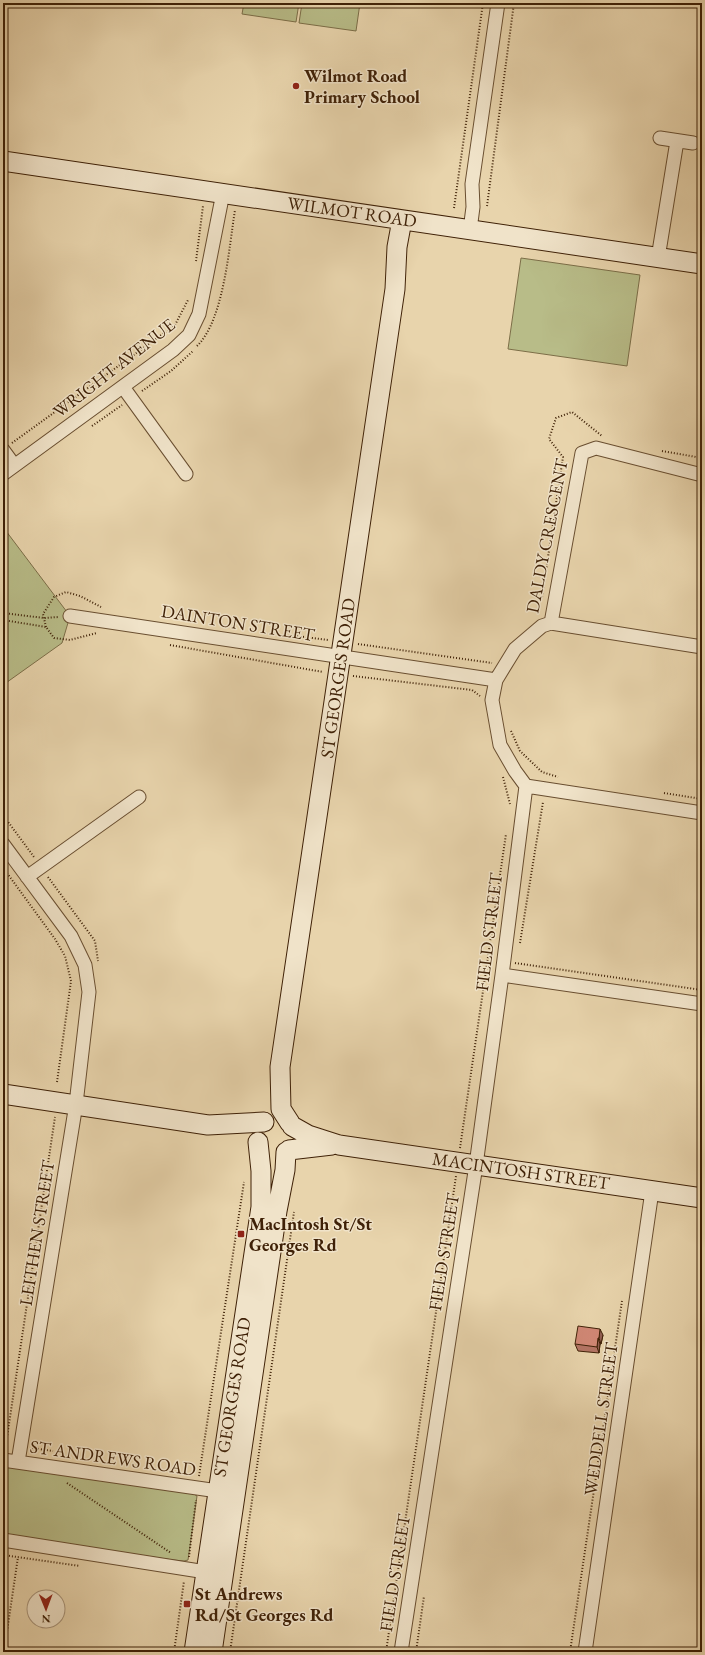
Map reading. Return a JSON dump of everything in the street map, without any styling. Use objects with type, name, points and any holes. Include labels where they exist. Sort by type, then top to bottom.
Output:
[{"type":"street","points":[[466,229],[465,205],[472,184],[498,3]]},
{"type":"street","points":[[660,138],[693,143]]},
{"type":"street","points":[[658,258],[677,141]]},
{"type":"street","name":"WILMOT ROAD","points":[[3,161],[702,264]]},
{"type":"street","name":"WRIGHT AVENUE","points":[[3,474],[173,350],[189,335],[199,314],[223,193]]},
{"type":"street","name":"ST GEORGES ROAD","points":[[264,1121],[280,1067],[395,289],[406,248],[406,220]]},
{"type":"street","points":[[123,387],[186,474]]},
{"type":"street","points":[[6,447],[14,465]]},
{"type":"street","name":"DALDY CRESCENT","points":[[526,786],[515,771],[500,744],[492,700],[492,680],[514,649],[542,626],[551,623],[582,453],[596,448],[702,474]]},
{"type":"street","name":"DAINTON STREET","points":[[70,616],[339,665],[492,680]]},
{"type":"street","points":[[551,623],[702,647]]},
{"type":"street","points":[[526,786],[702,813]]},
{"type":"street","name":"FIELD STREET","points":[[401,1652],[467,1163],[508,976],[526,786]]},
{"type":"street","points":[[27,877],[139,797]]},
{"type":"street","points":[[3,844],[70,936],[85,965],[89,992],[76,1104]]},
{"type":"street","points":[[508,976],[702,1004]]},
{"type":"street","name":"ST GEORGES ROAD","points":[[280,1067],[281,1108],[291,1125]]},
{"type":"street","points":[[3,1094],[208,1125],[258,1142]]},
{"type":"street","name":"LEITHEN STREET","points":[[18,1462],[76,1104]]},
{"type":"street","points":[[208,1125],[264,1121],[269,1118],[280,1118],[291,1125],[295,1136],[294,1142],[288,1151],[276,1155],[264,1152],[258,1142],[258,1130],[264,1121]]},
{"type":"street","name":"MACINTOSH STREET","points":[[291,1125],[308,1134],[339,1145],[702,1198]]},
{"type":"street","name":"ST GEORGES ROAD","points":[[255,1304],[261,1208],[261,1171],[258,1142]]},
{"type":"street","name":"MACINTOSH STREET","points":[[288,1151],[339,1145]]},
{"type":"street","name":"ST GEORGES ROAD","points":[[194,1652],[211,1583],[227,1493],[255,1304],[278,1205],[288,1151]]},
{"type":"street","name":"WEDDELL STREET","points":[[585,1652],[652,1191]]},
{"type":"street","name":"ST ANDREWS ROAD","points":[[3,1460],[227,1493]]},
{"type":"street","points":[[3,1542],[187,1569],[211,1583]]},
{"type":"street","name":"ST GEORGES ROAD","points":[[211,1583],[212,1652]]},
{"type":"path","points":[[454,208],[483,3]]},
{"type":"path","points":[[486,213],[514,3]]},
{"type":"path","points":[[677,3],[702,6]]},
{"type":"path","points":[[195,265],[203,206]]},
{"type":"path","points":[[6,447],[176,325],[191,294]]},
{"type":"path","points":[[542,598],[563,457],[549,439],[556,418],[572,412],[608,440]]},
{"type":"path","points":[[655,449],[702,458]]},
{"type":"path","points":[[3,613],[44,618],[70,616]]},
{"type":"path","points":[[3,620],[46,626],[54,638],[70,640],[100,632]]},
{"type":"path","points":[[163,644],[339,665],[472,690],[482,697],[492,680],[496,667],[493,663]]},
{"type":"path","points":[[511,731],[520,751],[542,772],[560,778]]},
{"type":"path","points":[[503,777],[510,805]]},
{"type":"path","points":[[662,793],[702,799]]},
{"type":"path","points":[[519,948],[542,802],[550,803]]},
{"type":"path","points":[[386,1652],[467,1163],[488,959],[507,828]]},
{"type":"path","points":[[3,867],[65,956],[71,981],[57,1082]]},
{"type":"path","points":[[488,959],[702,990]]},
{"type":"path","points":[[508,976],[510,962]]},
{"type":"path","points":[[6,1444],[55,1117]]},
{"type":"path","points":[[174,1652],[246,1175]]},
{"type":"path","points":[[230,1652],[294,1211]]},
{"type":"path","points":[[570,1652],[623,1298]]},
{"type":"path","points":[[50,1467],[50,1471],[176,1557],[187,1569]]},
{"type":"path","points":[[4,1652],[18,1557]]},
{"type":"green space","points":[[244,3],[299,3],[296,22],[242,14]]},
{"type":"green space","points":[[302,3],[360,3],[356,31],[299,23]]},
{"type":"green space","points":[[521,258],[640,275],[627,366],[508,349]]},
{"type":"green space","points":[[3,527],[70,616],[62,643],[3,685]]},
{"type":"green space","points":[[3,1465],[192,1493],[197,1496],[188,1560],[173,1560],[3,1535]]},
{"type":"building","points":[[578,1326],[600,1329],[597,1347],[575,1344]]},
{"type":"place","name":"Wilmot Road Primary School","points":[[296,86]]},
{"type":"place","name":"MacIntosh St/St Georges Rd","points":[[241,1234]]},
{"type":"place","name":"St Andrews Rd/St Georges Rd","points":[[187,1604]]}]
